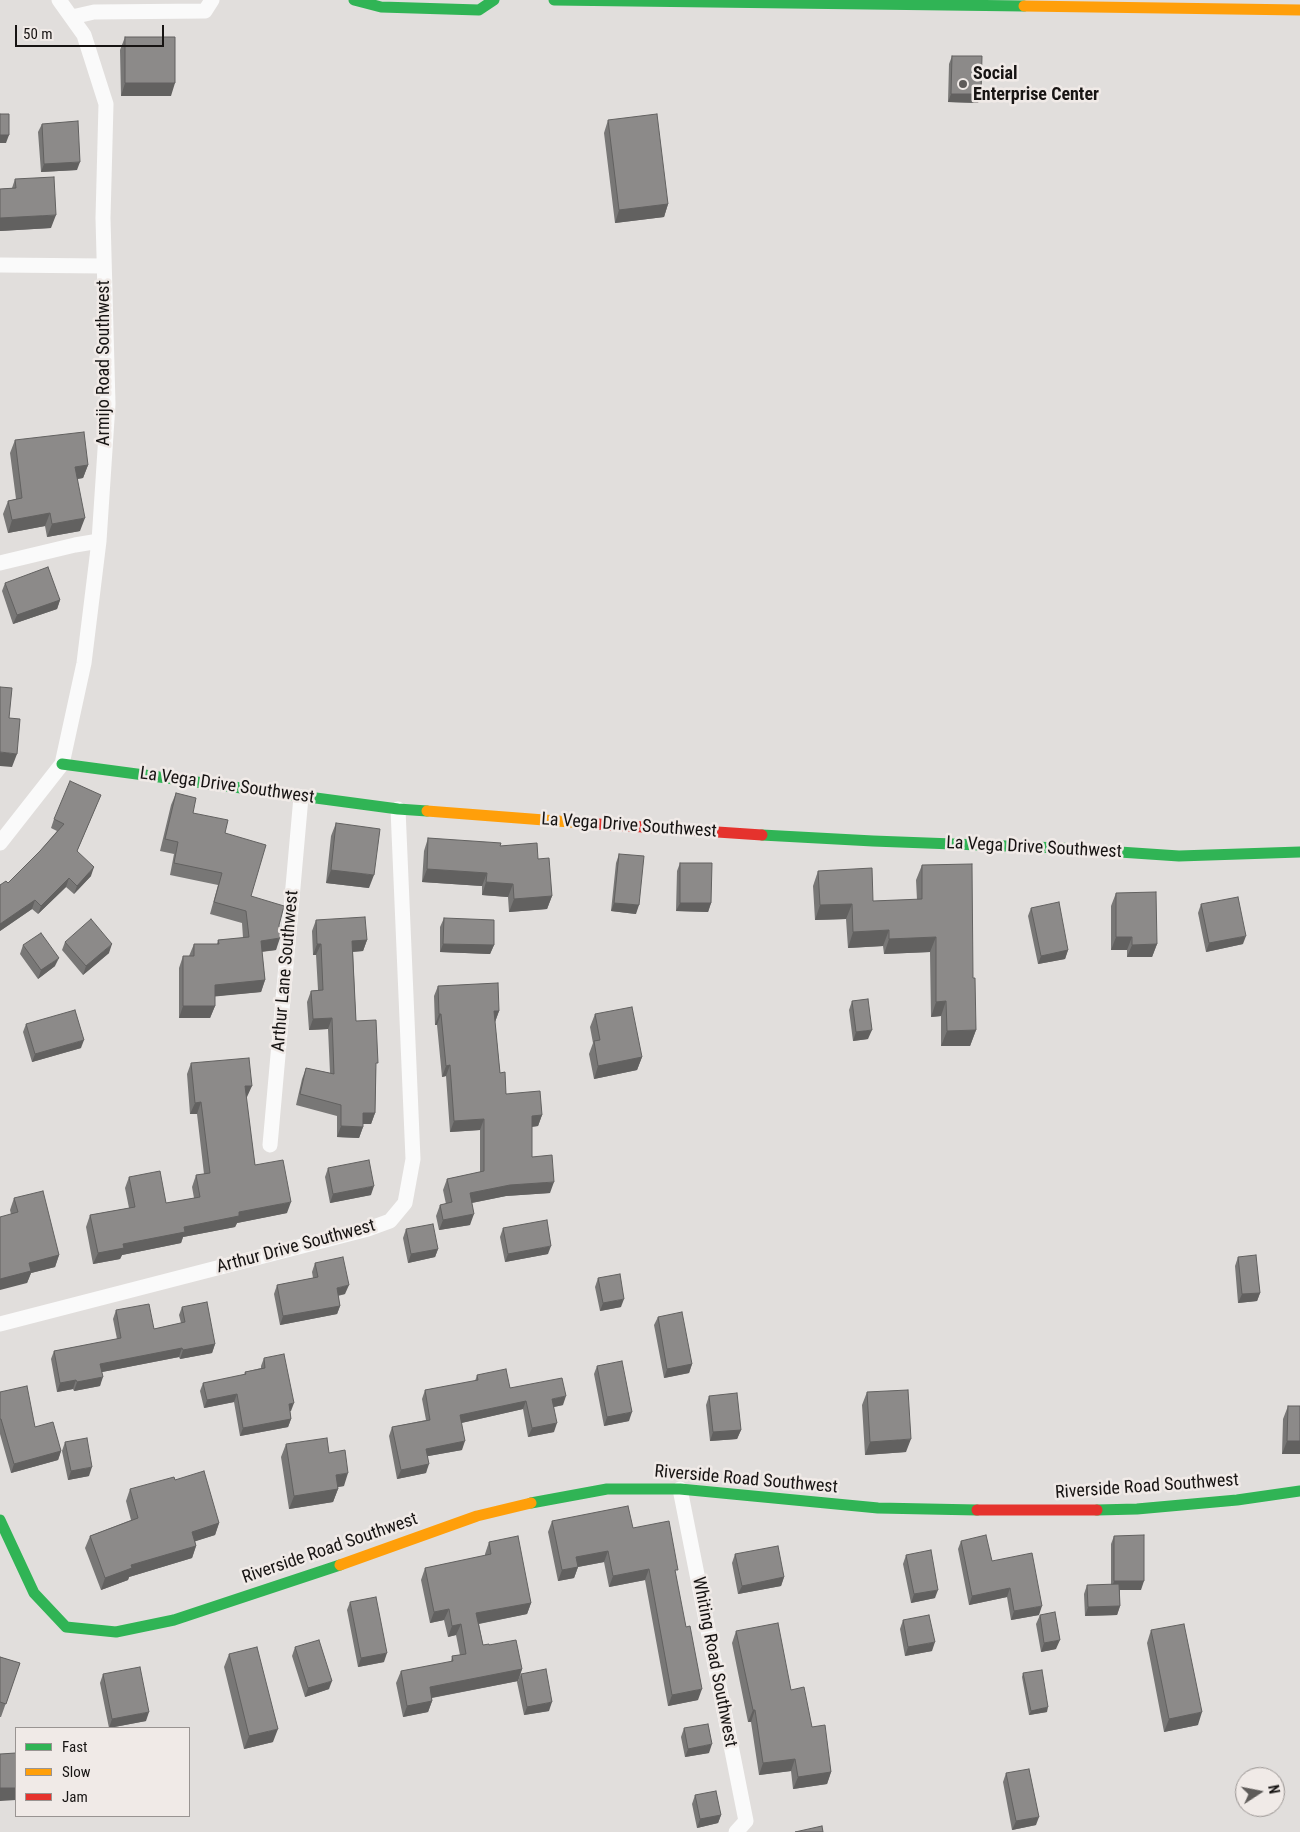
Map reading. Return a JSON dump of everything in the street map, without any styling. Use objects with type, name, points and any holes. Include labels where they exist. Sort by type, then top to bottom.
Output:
[{"type":"street","name":"Armijo Road Southwest","points":[[59,0],[84,35],[106,104],[102,218],[108,404],[99,541],[84,663],[62,764]]},
{"type":"street","points":[[72,17],[94,12],[205,12],[212,0]]},
{"type":"street","points":[[354,0],[381,7],[479,10],[494,0]]},
{"type":"street","points":[[554,0],[1300,10]]},
{"type":"street","points":[[0,265],[103,266]]},
{"type":"street","points":[[0,563],[75,544],[99,541]]},
{"type":"street","points":[[0,843],[62,764]]},
{"type":"street","name":"La Vega Drive Southwest","points":[[62,764],[398,809],[672,829],[874,841],[1060,848],[1179,856],[1300,852]]},
{"type":"street","name":"Arthur Lane Southwest","points":[[270,1145],[301,797]]},
{"type":"street","name":"Arthur Drive Southwest","points":[[0,1324],[368,1229],[390,1221],[405,1203],[413,1159],[398,809]]},
{"type":"street","name":"Riverside Road Southwest","points":[[0,1520],[34,1593],[66,1627],[116,1632],[174,1620],[382,1551],[477,1516],[552,1498],[607,1489],[680,1489],[878,1508],[1024,1511],[1137,1509],[1236,1500],[1300,1490]]},
{"type":"street","name":"Whiting Road Southwest","points":[[680,1489],[746,1821],[736,1832]]},
{"type":"building","points":[[125,37],[175,37],[175,83],[125,83]]},
{"type":"building","name":"Social Enterprise Center","points":[[952,56],[982,56],[981,94],[951,94]]},
{"type":"building","points":[[0,114],[9,114],[9,135],[0,135]]},
{"type":"building","points":[[657,114],[668,204],[619,210],[608,120]]},
{"type":"building","points":[[78,121],[80,162],[44,164],[42,124]]},
{"type":"building","points":[[54,177],[56,215],[0,218],[0,189],[16,188],[15,179]]},
{"type":"building","points":[[84,432],[88,465],[75,467],[85,518],[52,524],[50,513],[12,520],[8,501],[22,498],[15,440]]},
{"type":"building","points":[[48,567],[60,600],[17,615],[5,583]]},
{"type":"building","points":[[0,687],[12,688],[9,718],[20,719],[17,754],[0,752]]},
{"type":"building","points":[[70,781],[101,795],[77,851],[94,867],[77,886],[69,878],[41,906],[35,900],[0,924],[0,885],[6,881],[8,883],[64,824],[54,819]]},
{"type":"building","points":[[176,793],[196,798],[193,813],[228,820],[225,833],[266,845],[251,896],[284,906],[279,925],[280,938],[261,941],[265,980],[215,985],[215,1006],[183,1006],[183,956],[194,956],[194,944],[219,944],[218,940],[249,937],[246,911],[214,902],[222,873],[174,863],[178,842],[165,839]]},
{"type":"building","points":[[336,823],[380,829],[374,875],[331,870]]},
{"type":"building","points":[[428,838],[501,843],[500,846],[537,843],[538,859],[549,858],[552,896],[514,899],[513,884],[486,882],[487,873],[427,869]]},
{"type":"building","points":[[619,854],[644,856],[639,905],[614,903]]},
{"type":"building","points":[[680,863],[712,863],[711,903],[680,903]]},
{"type":"building","points":[[972,864],[973,978],[975,978],[976,1030],[947,1031],[946,1001],[936,1002],[936,937],[889,939],[889,930],[853,932],[852,904],[820,905],[818,871],[872,868],[873,901],[922,899],[922,865]]},
{"type":"building","points":[[1156,892],[1157,944],[1132,945],[1132,937],[1116,937],[1116,893]]},
{"type":"building","points":[[1238,897],[1246,936],[1209,943],[1201,904]]},
{"type":"building","points":[[1059,902],[1068,950],[1041,956],[1031,908]]},
{"type":"building","points":[[365,917],[367,940],[352,941],[356,1021],[376,1020],[378,1063],[376,1063],[375,1113],[363,1113],[363,1127],[341,1126],[341,1105],[300,1094],[306,1068],[334,1074],[332,1018],[313,1019],[311,991],[323,990],[321,944],[317,944],[316,920]]},
{"type":"building","points":[[444,918],[494,920],[494,945],[443,944]]},
{"type":"building","points":[[91,919],[112,944],[86,966],[65,942]]},
{"type":"building","points":[[41,933],[59,958],[41,970],[23,945]]},
{"type":"building","points":[[498,983],[499,1011],[494,1011],[500,1073],[505,1072],[506,1094],[540,1091],[542,1115],[532,1116],[532,1157],[552,1155],[554,1182],[510,1185],[470,1193],[474,1214],[443,1220],[440,1205],[452,1202],[447,1179],[484,1171],[484,1119],[454,1121],[450,1065],[446,1066],[441,1014],[439,1014],[438,986]]},
{"type":"building","points":[[868,999],[872,1030],[856,1032],[852,1001]]},
{"type":"building","points":[[632,1007],[642,1057],[598,1066],[594,1041],[600,1040],[595,1014]]},
{"type":"building","points":[[75,1010],[84,1040],[35,1054],[26,1024]]},
{"type":"building","points":[[249,1058],[252,1086],[245,1086],[255,1165],[283,1160],[291,1202],[239,1212],[239,1216],[184,1227],[185,1232],[123,1244],[124,1248],[98,1253],[90,1215],[135,1207],[129,1177],[160,1171],[166,1203],[200,1197],[196,1175],[210,1173],[201,1102],[195,1103],[191,1063]]},
{"type":"building","points":[[369,1160],[374,1186],[333,1194],[328,1168]]},
{"type":"building","points":[[43,1191],[59,1255],[29,1263],[31,1271],[0,1279],[0,1217],[18,1212],[14,1198]]},
{"type":"building","points":[[547,1220],[551,1246],[508,1254],[503,1228]]},
{"type":"building","points":[[433,1224],[438,1249],[411,1254],[406,1229]]},
{"type":"building","points":[[1256,1255],[1260,1293],[1242,1294],[1238,1257]]},
{"type":"building","points":[[343,1257],[349,1285],[337,1288],[340,1306],[283,1316],[277,1285],[318,1277],[315,1263]]},
{"type":"building","points":[[620,1274],[624,1299],[603,1303],[598,1278]]},
{"type":"building","points":[[207,1302],[215,1344],[183,1350],[182,1348],[100,1364],[103,1377],[60,1383],[54,1351],[121,1338],[116,1310],[149,1304],[154,1329],[185,1322],[182,1307]]},
{"type":"building","points":[[682,1312],[692,1364],[667,1369],[658,1317]]},
{"type":"building","points":[[284,1354],[294,1403],[289,1404],[291,1419],[243,1428],[237,1394],[207,1400],[203,1383],[265,1368],[264,1358]]},
{"type":"building","points":[[622,1361],[632,1412],[607,1417],[597,1366]]},
{"type":"building","points":[[506,1369],[510,1388],[562,1378],[566,1396],[552,1399],[557,1423],[532,1428],[526,1401],[460,1415],[465,1441],[426,1449],[429,1464],[401,1470],[392,1427],[430,1420],[425,1390],[478,1380],[477,1375]]},
{"type":"building","points":[[27,1386],[35,1427],[53,1422],[61,1451],[14,1464],[0,1419],[0,1392]]},
{"type":"building","points":[[908,1390],[911,1439],[870,1442],[867,1392]]},
{"type":"building","points":[[737,1393],[741,1430],[713,1432],[709,1396]]},
{"type":"building","points":[[1288,1406],[1300,1406],[1300,1441],[1287,1441]]},
{"type":"building","points":[[87,1438],[92,1467],[71,1471],[65,1442]]},
{"type":"building","points":[[327,1438],[329,1453],[345,1450],[348,1473],[336,1475],[338,1489],[294,1496],[286,1444]]},
{"type":"building","points":[[204,1471],[219,1523],[192,1532],[196,1546],[131,1565],[132,1568],[105,1578],[90,1536],[138,1518],[130,1489],[174,1477],[175,1480]]},
{"type":"building","points":[[628,1506],[633,1528],[669,1521],[678,1570],[675,1570],[686,1627],[690,1626],[702,1689],[672,1695],[649,1569],[613,1576],[608,1551],[576,1557],[578,1567],[562,1570],[552,1521]]},
{"type":"building","points":[[986,1535],[992,1561],[1032,1553],[1042,1606],[1014,1611],[1010,1588],[972,1596],[961,1541]]},
{"type":"building","points":[[1144,1535],[1144,1581],[1114,1581],[1114,1536]]},
{"type":"building","points":[[518,1536],[531,1603],[476,1613],[483,1645],[516,1640],[522,1669],[430,1687],[432,1701],[407,1706],[401,1671],[453,1661],[452,1656],[466,1654],[461,1624],[452,1626],[449,1609],[434,1612],[425,1568],[491,1554],[489,1542]]},
{"type":"building","points":[[778,1546],[784,1577],[742,1586],[735,1554]]},
{"type":"building","points":[[931,1550],[938,1590],[914,1594],[906,1555]]},
{"type":"building","points":[[1119,1584],[1120,1606],[1088,1607],[1087,1585]]},
{"type":"building","points":[[376,1597],[387,1653],[361,1658],[350,1602]]},
{"type":"building","points":[[1055,1612],[1060,1640],[1044,1643],[1040,1615]]},
{"type":"building","points":[[929,1615],[935,1642],[908,1647],[903,1620]]},
{"type":"building","points":[[778,1623],[791,1690],[804,1687],[812,1727],[825,1725],[831,1772],[798,1777],[795,1759],[763,1763],[755,1710],[753,1710],[736,1631]]},
{"type":"building","points":[[1184,1624],[1202,1712],[1169,1719],[1151,1630]]},
{"type":"building","points":[[319,1640],[332,1681],[308,1688],[295,1647]]},
{"type":"building","points":[[257,1647],[278,1729],[249,1736],[229,1654]]},
{"type":"building","points":[[0,1657],[20,1663],[6,1704],[0,1702]]},
{"type":"building","points":[[140,1667],[149,1712],[112,1719],[103,1674]]},
{"type":"building","points":[[546,1669],[552,1702],[527,1707],[521,1674]]},
{"type":"building","points":[[1042,1670],[1048,1707],[1031,1711],[1023,1673]]},
{"type":"building","points":[[708,1724],[712,1744],[688,1749],[684,1728]]},
{"type":"building","points":[[15,1753],[15,1788],[0,1788],[0,1754]]},
{"type":"building","points":[[1029,1769],[1039,1817],[1016,1821],[1006,1773]]},
{"type":"building","points":[[716,1791],[721,1815],[700,1819],[695,1795]]},
{"type":"building","points":[[822,1826],[823,1832],[795,1832]]},
{"type":"traffic: fast","points":[[354,0],[381,7],[479,10],[494,0]]},
{"type":"traffic: fast","points":[[554,0],[1024,6]]},
{"type":"traffic: fast","points":[[62,764],[398,809],[427,811]]},
{"type":"traffic: fast","points":[[762,835],[1060,848],[1179,856],[1300,852]]},
{"type":"traffic: fast","points":[[531,1503],[607,1489],[680,1489],[878,1508],[977,1510]]},
{"type":"traffic: fast","points":[[1097,1510],[1137,1509],[1237,1500],[1300,1491]]},
{"type":"traffic: fast","points":[[0,1520],[34,1593],[66,1627],[116,1632],[174,1620],[340,1565]]},
{"type":"traffic: slow","points":[[1024,6],[1300,10]]},
{"type":"traffic: slow","points":[[427,811],[583,823]]},
{"type":"traffic: slow","points":[[340,1565],[477,1516],[531,1503]]},
{"type":"traffic: jam","points":[[583,823],[762,835]]},
{"type":"traffic: jam","points":[[977,1510],[1097,1510]]},
{"type":"place","name":"Social Enterprise Center","points":[[963,84]]}]
